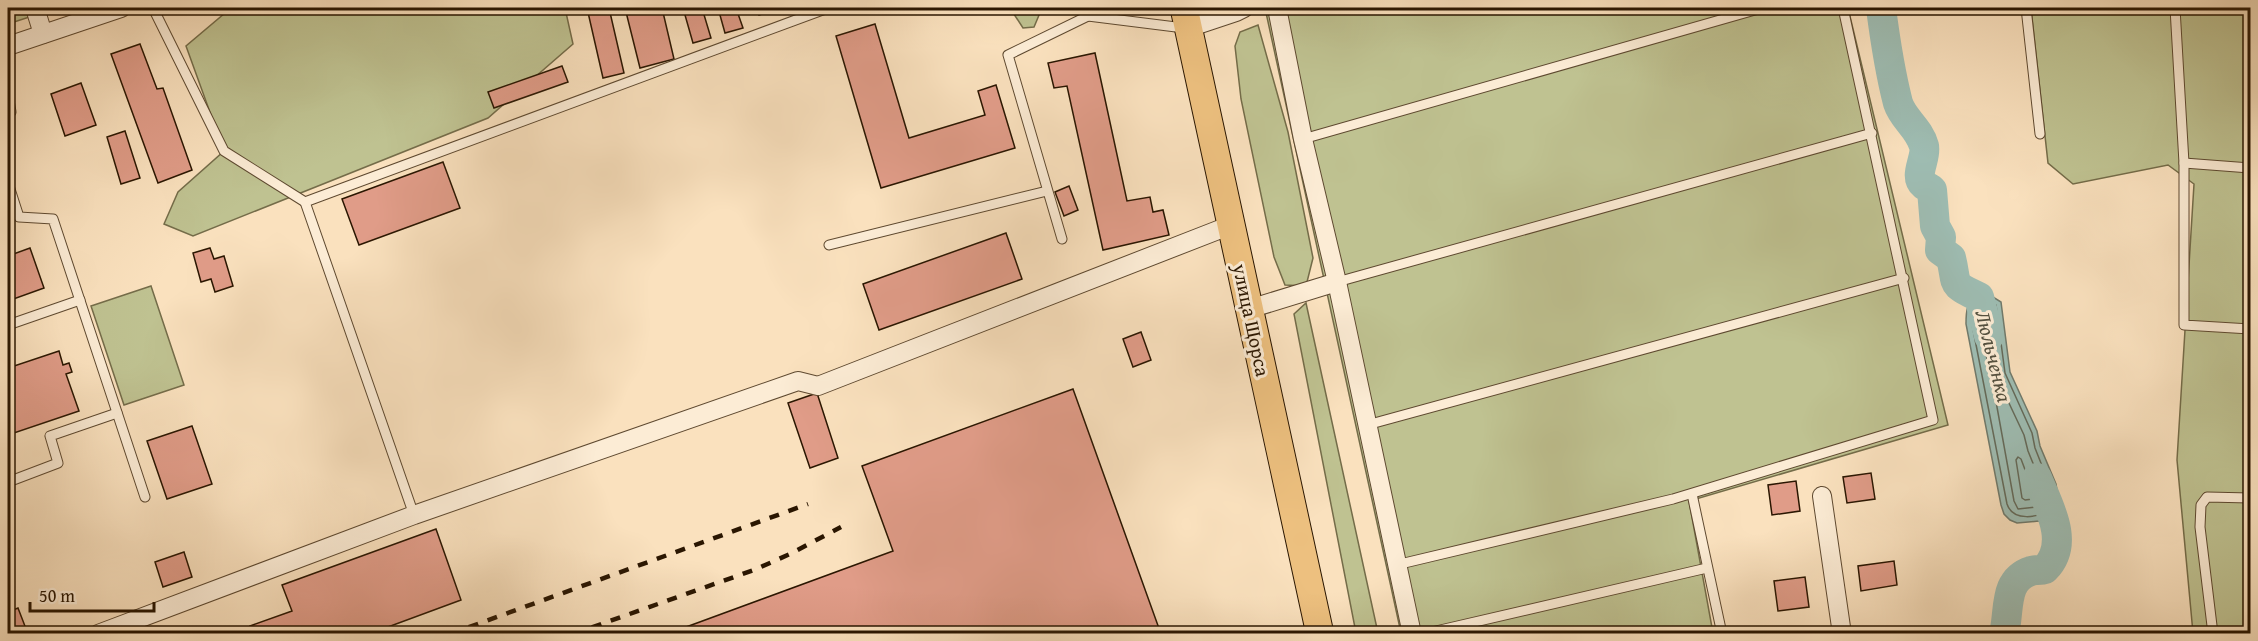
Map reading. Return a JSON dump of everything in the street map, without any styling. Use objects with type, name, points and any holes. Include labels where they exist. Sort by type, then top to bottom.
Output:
[{"type":"main road","name":"улица Щорса","points":[[1186,18],[1320,633]]},
{"type":"street","points":[[35,8],[44,34]]},
{"type":"street","points":[[8,46],[121,8]]},
{"type":"street","points":[[1186,18],[1244,8]]},
{"type":"street","points":[[1277,8],[1303,139],[1337,282],[1412,633]]},
{"type":"street","points":[[98,633],[414,515],[798,381],[818,386],[1231,225]]},
{"type":"street","points":[[1250,309],[1337,282]]},
{"type":"street","points":[[1822,496],[1842,633]]},
{"type":"lane","points":[[153,8],[224,151],[305,202],[414,515]]},
{"type":"lane","points":[[305,202],[828,8]]},
{"type":"lane","points":[[1303,139],[1762,8]]},
{"type":"lane","points":[[1396,565],[1692,494],[1933,420],[1904,278],[1843,8]]},
{"type":"lane","points":[[2026,8],[2040,134]]},
{"type":"lane","points":[[2175,8],[2184,163],[2184,325],[2250,329]]},
{"type":"lane","points":[[1062,239],[1008,55],[1087,12],[1186,18]]},
{"type":"lane","points":[[8,94],[12,112],[8,114]]},
{"type":"lane","points":[[1337,282],[1872,133]]},
{"type":"lane","points":[[2184,163],[2250,168]]},
{"type":"lane","points":[[8,183],[19,217],[53,219],[145,497]]},
{"type":"lane","points":[[829,245],[1047,191]]},
{"type":"lane","points":[[1367,425],[1904,278]]},
{"type":"lane","points":[[8,325],[80,300]]},
{"type":"lane","points":[[8,482],[58,464],[50,436],[117,413]]},
{"type":"lane","points":[[1692,494],[1722,633]]},
{"type":"lane","points":[[2213,633],[2200,527],[2201,505],[2208,497],[2250,498]]},
{"type":"lane","points":[[1423,633],[1707,568]]},
{"type":"green space","points":[[8,8],[57,8],[8,24]]},
{"type":"green space","points":[[231,8],[565,8],[573,44],[488,118],[193,236],[164,224],[178,192],[224,151],[186,46]]},
{"type":"green space","points":[[1010,8],[1042,8],[1034,27],[1023,28]]},
{"type":"green space","points":[[1265,8],[1848,8],[1948,425],[1689,501],[1713,633],[1401,633]]},
{"type":"green space","points":[[2031,8],[2250,8],[2250,633],[2193,633],[2177,460],[2194,184],[2168,165],[2073,184],[2048,163]]},
{"type":"green space","points":[[1258,25],[1288,132],[1313,258],[1306,286],[1285,285],[1274,257],[1241,99],[1235,46],[1240,32]]},
{"type":"green space","points":[[151,286],[184,385],[124,405],[91,306]]},
{"type":"green space","points":[[1306,303],[1378,633],[1356,633],[1294,314]]},
{"type":"water","points":[[1979,297],[1993,297],[2001,302],[2010,372],[2037,431],[2040,446],[2056,484],[2059,503],[2053,516],[2039,521],[2017,523],[2004,514],[2001,505],[1966,324],[1969,304]]},
{"type":"building","points":[[587,8],[609,8],[624,73],[603,78]]},
{"type":"building","points":[[625,8],[662,8],[674,59],[640,68]]},
{"type":"building","points":[[683,8],[702,8],[711,38],[693,43]]},
{"type":"building","points":[[718,8],[736,8],[743,28],[725,33]]},
{"type":"building","points":[[756,8],[783,8],[759,15]]},
{"type":"building","points":[[875,24],[909,138],[985,115],[978,91],[996,85],[1015,148],[881,188],[836,36]]},
{"type":"building","points":[[140,44],[157,89],[163,88],[192,170],[158,183],[111,54]]},
{"type":"building","points":[[1095,53],[1127,201],[1150,197],[1153,212],[1163,210],[1169,235],[1103,250],[1067,86],[1054,88],[1048,63]]},
{"type":"building","points":[[562,66],[568,82],[494,108],[488,92]]},
{"type":"building","points":[[81,83],[96,125],[65,136],[51,94]]},
{"type":"building","points":[[125,131],[140,178],[121,184],[107,137]]},
{"type":"building","points":[[443,162],[460,208],[359,245],[342,199]]},
{"type":"building","points":[[1069,186],[1078,210],[1064,216],[1055,192]]},
{"type":"building","points":[[1006,233],[1022,279],[879,330],[863,284]]},
{"type":"building","points":[[30,248],[44,288],[8,301],[8,256]]},
{"type":"building","points":[[210,248],[214,259],[224,256],[233,286],[215,292],[211,279],[201,282],[193,253]]},
{"type":"building","points":[[1141,332],[1151,360],[1133,367],[1123,339]]},
{"type":"building","points":[[59,351],[63,365],[69,363],[72,372],[66,374],[79,411],[8,435],[8,368]]},
{"type":"building","points":[[1073,389],[1161,634],[667,634],[893,551],[862,466]]},
{"type":"building","points":[[817,393],[838,458],[810,468],[788,403]]},
{"type":"building","points":[[192,426],[212,484],[167,499],[147,441]]},
{"type":"building","points":[[1871,473],[1875,499],[1847,503],[1843,477]]},
{"type":"building","points":[[1796,481],[1800,511],[1772,515],[1768,485]]},
{"type":"building","points":[[436,529],[461,600],[369,634],[253,634],[250,626],[292,611],[282,585]]},
{"type":"building","points":[[184,552],[192,577],[163,587],[155,562]]},
{"type":"building","points":[[1894,561],[1897,585],[1861,591],[1858,566]]},
{"type":"building","points":[[1805,577],[1809,607],[1778,611],[1774,581]]},
{"type":"building","points":[[18,608],[28,634],[8,634],[8,612]]},
{"type":"waterway","name":"Люльченка","points":[[1881,8],[1898,103],[1903,114],[1919,134],[1924,146],[1920,177],[1924,185],[1932,190],[1935,226],[1941,237],[1940,250],[1951,258],[1956,283],[1979,297],[1989,336]]},
{"type":"waterway","name":"Люльченка","points":[[2004,634],[2009,597],[2016,581],[2031,571],[2045,569],[2053,559],[2056,548],[2055,524],[2037,478]]},
{"type":"railway","points":[[450,634],[808,504]]},
{"type":"railway","points":[[573,634],[754,570],[841,527]]}]
